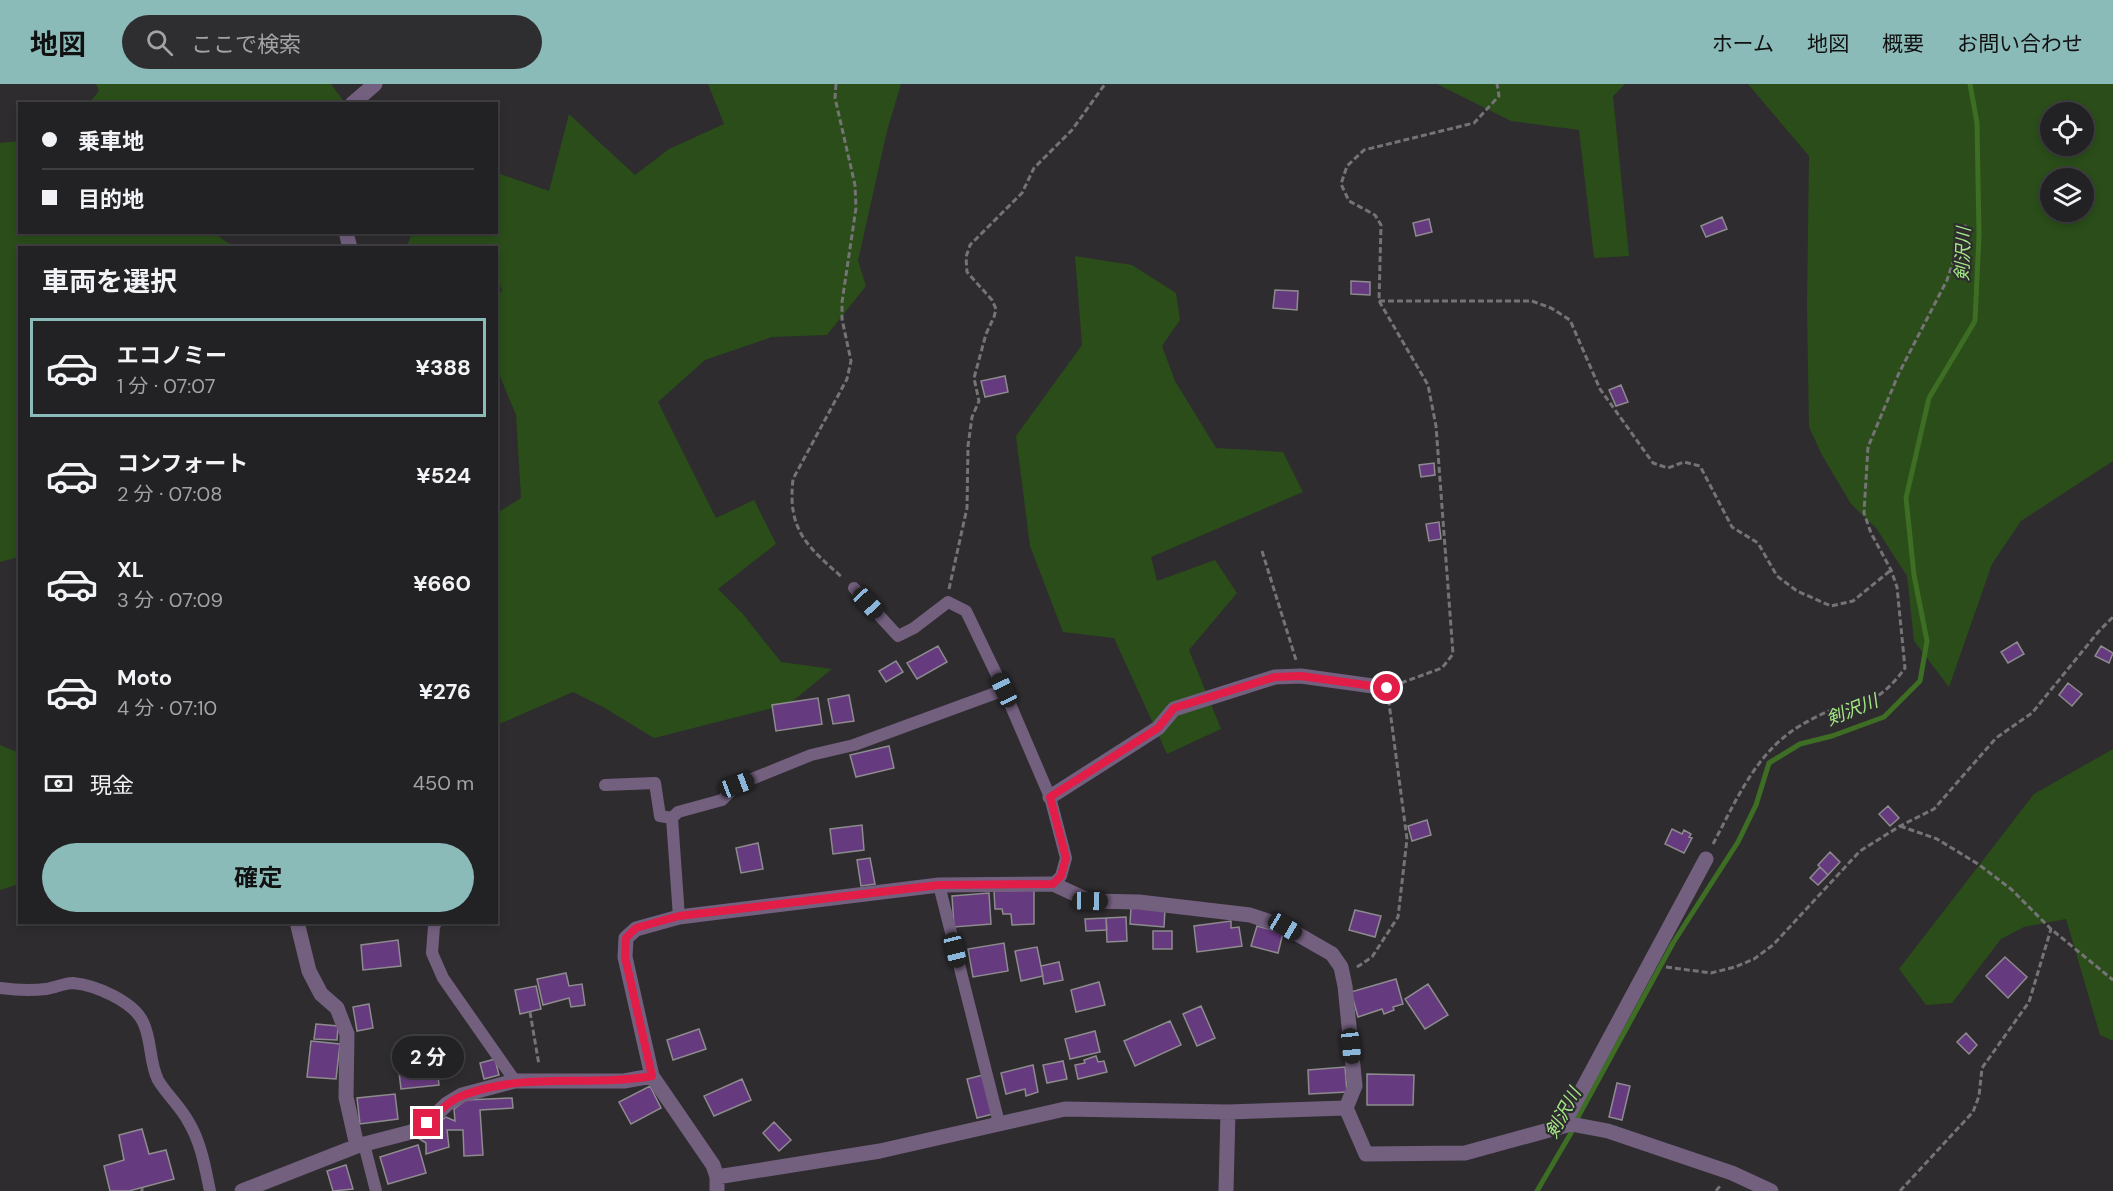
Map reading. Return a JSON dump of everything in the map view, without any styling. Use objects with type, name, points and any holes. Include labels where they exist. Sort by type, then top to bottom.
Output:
[{"type":"street","points":[[354,102],[375,84]]},
{"type":"street","points":[[1050,797],[1158,728],[1174,708],[1275,677],[1301,676],[1387,688]]},
{"type":"street","points":[[1573,1125],[1657,966],[1706,859]]},
{"type":"street","points":[[1346,1108],[1228,1112],[1065,1109],[999,1122],[879,1151],[717,1184],[714,1165],[652,1076],[625,957],[626,938],[636,928],[679,916],[939,885],[1053,884],[1090,901],[1139,902],[1250,915],[1285,927],[1332,954],[1341,967],[1344,976],[1355,1086],[1346,1108],[1366,1154],[1465,1153],[1573,1125],[1608,1131],[1732,1173],[1771,1191]]},
{"type":"street","points":[[297,924],[309,971],[321,994],[337,1008],[347,1034],[346,1097],[361,1145]]},
{"type":"street","points":[[242,1191],[361,1145],[411,1131],[427,1123],[447,1104],[462,1095],[515,1081],[624,1081],[652,1076]]},
{"type":"street","points":[[1226,1191],[1228,1112]]},
{"type":"lane","points":[[854,588],[898,636],[914,628],[948,602],[966,611],[1004,690],[1050,797],[1066,858],[1061,876],[1053,884]]},
{"type":"lane","points":[[679,916],[672,818],[678,812],[722,800],[737,785],[811,755],[854,745],[1004,690]]},
{"type":"lane","points":[[605,785],[655,783],[660,816],[672,818]]},
{"type":"lane","points":[[939,885],[999,1122]]},
{"type":"lane","points":[[436,924],[432,953],[444,978],[515,1081]]},
{"type":"lane","points":[[0,988],[19,991],[48,989],[72,983],[105,992],[132,1007],[143,1021],[150,1041],[153,1066],[159,1080],[188,1120],[199,1143],[210,1191]]},
{"type":"lane","points":[[361,1145],[376,1191]]},
{"type":"path","points":[[836,84],[835,98],[855,185],[856,208],[842,302],[842,319],[852,361],[847,379],[793,479],[791,497],[803,539],[854,588]]},
{"type":"path","points":[[948,602],[951,576],[967,508],[968,446],[972,417],[979,401],[974,378],[986,334],[996,309],[992,300],[968,272],[966,257],[970,245],[1022,193],[1034,168],[1072,130],[1105,84]]},
{"type":"path","points":[[1344,976],[1372,957],[1398,917],[1407,839],[1387,688],[1442,668],[1453,654],[1436,426],[1428,385],[1379,301],[1381,225],[1375,215],[1349,201],[1341,184],[1347,166],[1364,150],[1474,123],[1498,96],[1497,84]]},
{"type":"path","points":[[1706,859],[1752,772],[1766,754],[1784,737],[1803,724],[1830,711],[1866,703],[1896,680],[1905,668],[1897,587],[1892,570],[1871,533],[1864,513],[1868,447],[1899,373],[1947,280],[1966,224]]},
{"type":"path","points":[[1379,301],[1532,301],[1551,308],[1570,321],[1600,389],[1653,462],[1668,468],[1684,462],[1700,466],[1732,526],[1758,543],[1778,576],[1797,591],[1831,606],[1853,600],[1892,570]]},
{"type":"path","points":[[1262,551],[1301,676]]},
{"type":"path","points":[[1657,966],[1711,972],[1735,967],[1754,959],[1773,945],[1860,851],[1900,826],[1934,809],[1996,738],[2032,713],[2113,617]]},
{"type":"path","points":[[1900,826],[1937,839],[1978,864],[2011,889],[2051,929],[2113,980]]},
{"type":"path","points":[[1900,1191],[1973,1112],[1979,1096],[1982,1068],[2029,1002],[2051,929]]},
{"type":"path","points":[[530,1012],[543,1081]]},
{"type":"green space","points":[[96,84],[331,84],[344,102],[90,102],[99,91]]},
{"type":"green space","points":[[708,84],[901,84],[887,131],[858,261],[866,286],[827,335],[772,337],[705,360],[658,402],[716,518],[754,500],[776,544],[718,589],[742,613],[781,662],[832,669],[789,704],[654,738],[573,692],[498,725],[498,512],[521,498],[516,415],[498,371],[498,296],[502,290],[498,281],[498,246],[407,246],[412,234],[498,234],[498,173],[549,191],[569,114],[635,175],[669,149],[724,124]]},
{"type":"green space","points":[[1437,84],[1625,84],[1613,96],[1629,256],[1594,258],[1579,130],[1511,121]]},
{"type":"green space","points":[[1748,84],[2113,84],[2113,461],[2021,521],[1992,564],[1949,687],[1914,641],[1907,576],[1876,528],[1851,504],[1822,455],[1809,427],[1807,306],[1809,156]]},
{"type":"green space","points":[[18,141],[18,234],[215,234],[228,243],[238,246],[18,246],[18,557],[0,562],[0,143]]},
{"type":"green space","points":[[1075,256],[1132,265],[1176,293],[1180,320],[1162,346],[1175,381],[1216,448],[1283,452],[1303,492],[1151,557],[1157,581],[1215,560],[1237,593],[1189,650],[1221,729],[1167,754],[1114,638],[1063,632],[1030,546],[1016,436],[1082,345]]},
{"type":"green space","points":[[0,745],[17,752],[18,755],[18,884],[0,890]]},
{"type":"green space","points":[[2113,749],[2113,1041],[2100,1035],[2066,919],[2024,927],[2001,939],[1952,1003],[1926,1005],[1899,969],[2034,794]]},
{"type":"building","points":[[1722,217],[1727,229],[1706,237],[1701,226]]},
{"type":"building","points":[[1429,219],[1432,232],[1416,236],[1413,223]]},
{"type":"building","points":[[1351,281],[1370,282],[1370,295],[1351,294]]},
{"type":"building","points":[[1275,290],[1298,291],[1297,310],[1273,308]]},
{"type":"building","points":[[1005,376],[1008,392],[985,397],[981,381]]},
{"type":"building","points":[[1621,385],[1628,402],[1616,406],[1609,390]]},
{"type":"building","points":[[1434,463],[1435,475],[1421,477],[1419,465]]},
{"type":"building","points":[[1439,522],[1441,539],[1429,541],[1426,524]]},
{"type":"building","points":[[2017,642],[2024,654],[2008,663],[2001,652]]},
{"type":"building","points":[[938,646],[947,662],[917,679],[907,663]]},
{"type":"building","points":[[2101,646],[2113,653],[2109,663],[2095,656]]},
{"type":"building","points":[[896,661],[903,672],[886,682],[879,671]]},
{"type":"building","points":[[2068,683],[2082,694],[2072,706],[2059,695]]},
{"type":"building","points":[[849,695],[854,721],[833,724],[828,699]]},
{"type":"building","points":[[818,698],[822,724],[776,731],[772,705]]},
{"type":"building","points":[[889,746],[894,768],[856,777],[850,755]]},
{"type":"building","points":[[1888,806],[1899,818],[1890,826],[1879,814]]},
{"type":"building","points":[[1427,820],[1431,835],[1412,841],[1408,826]]},
{"type":"building","points":[[862,825],[864,850],[833,854],[830,829]]},
{"type":"building","points":[[1672,829],[1682,834],[1684,830],[1691,834],[1689,837],[1692,838],[1684,853],[1665,844]]},
{"type":"building","points":[[758,843],[763,869],[741,873],[736,848]]},
{"type":"building","points":[[1830,852],[1840,862],[1828,875],[1818,865]]},
{"type":"building","points":[[870,858],[875,884],[861,886],[857,860]]},
{"type":"building","points":[[1820,867],[1828,875],[1818,885],[1810,878]]},
{"type":"building","points":[[1034,890],[1034,924],[1012,925],[1011,914],[1003,914],[1002,909],[995,909],[994,891]]},
{"type":"building","points":[[989,893],[991,924],[954,927],[952,896]]},
{"type":"building","points":[[1131,907],[1165,909],[1164,927],[1130,924]]},
{"type":"building","points":[[1355,910],[1381,916],[1375,937],[1349,930]]},
{"type":"building","points":[[1126,917],[1127,941],[1107,942],[1106,918]]},
{"type":"building","points":[[1106,918],[1107,930],[1086,931],[1085,919]]},
{"type":"building","points":[[1231,921],[1231,928],[1239,927],[1242,946],[1197,952],[1194,926]]},
{"type":"building","points":[[1257,926],[1283,933],[1278,953],[1251,946]]},
{"type":"building","points":[[1153,931],[1172,931],[1172,949],[1153,949]]},
{"type":"building","points":[[398,940],[401,966],[363,970],[361,945]]},
{"type":"building","points":[[1004,943],[1008,971],[973,977],[968,949]]},
{"type":"building","points":[[1037,947],[1043,976],[1021,981],[1015,951]]},
{"type":"building","points":[[2005,957],[2027,977],[2008,998],[1986,976]]},
{"type":"building","points":[[1059,962],[1063,980],[1044,984],[1041,966]]},
{"type":"building","points":[[566,973],[569,986],[582,984],[585,1005],[571,1007],[569,998],[543,1005],[537,979]]},
{"type":"building","points":[[1396,979],[1403,1004],[1393,1007],[1394,1010],[1384,1014],[1382,1009],[1358,1017],[1351,992]]},
{"type":"building","points":[[1099,982],[1105,1005],[1076,1012],[1071,990]]},
{"type":"building","points":[[1428,984],[1448,1015],[1425,1029],[1405,999]]},
{"type":"building","points":[[536,986],[541,1009],[520,1014],[515,990]]},
{"type":"building","points":[[369,1004],[373,1028],[357,1031],[353,1007]]},
{"type":"building","points":[[1201,1006],[1215,1038],[1197,1046],[1183,1014]]},
{"type":"building","points":[[1170,1021],[1181,1045],[1135,1066],[1124,1041]]},
{"type":"building","points":[[316,1024],[338,1026],[337,1040],[314,1039]]},
{"type":"building","points":[[699,1029],[706,1049],[673,1060],[667,1040]]},
{"type":"building","points":[[1095,1031],[1100,1052],[1070,1059],[1065,1039]]},
{"type":"building","points":[[1966,1033],[1977,1045],[1969,1054],[1957,1042]]},
{"type":"building","points":[[311,1041],[340,1044],[336,1079],[307,1077]]},
{"type":"building","points":[[1096,1056],[1098,1062],[1104,1061],[1107,1072],[1078,1079],[1075,1065],[1085,1063],[1084,1060]]},
{"type":"building","points":[[436,1059],[439,1085],[401,1089],[398,1064]]},
{"type":"building","points":[[495,1059],[499,1075],[484,1079],[480,1063]]},
{"type":"building","points":[[1063,1061],[1067,1079],[1047,1083],[1043,1065]]},
{"type":"building","points":[[1033,1065],[1038,1092],[1026,1096],[1025,1089],[1006,1094],[1001,1073]]},
{"type":"building","points":[[1345,1067],[1347,1092],[1309,1094],[1308,1070]]},
{"type":"building","points":[[1367,1074],[1414,1075],[1413,1105],[1367,1105]]},
{"type":"building","points":[[983,1075],[993,1114],[977,1118],[967,1079]]},
{"type":"building","points":[[742,1079],[751,1100],[714,1116],[704,1096]]},
{"type":"building","points":[[1617,1083],[1630,1086],[1622,1120],[1609,1117]]},
{"type":"building","points":[[650,1086],[661,1108],[631,1124],[619,1102]]},
{"type":"building","points":[[395,1094],[398,1119],[360,1124],[357,1098]]},
{"type":"building","points":[[512,1098],[513,1108],[480,1110],[483,1155],[464,1156],[463,1130],[447,1130],[449,1147],[426,1154],[426,1143],[418,1138],[446,1117],[455,1121],[454,1109],[466,1100]]},
{"type":"building","points":[[774,1122],[791,1140],[779,1151],[763,1133]]},
{"type":"building","points":[[142,1129],[149,1154],[166,1150],[174,1179],[129,1191],[110,1191],[104,1166],[124,1160],[119,1135]]},
{"type":"building","points":[[418,1145],[426,1173],[388,1184],[380,1157]]},
{"type":"building","points":[[346,1165],[353,1189],[333,1191],[327,1171]]},
{"type":"waterway","name":"剣沢川","points":[[1537,1191],[1571,1133],[1673,943],[1738,842],[1756,805],[1769,763],[1800,744],[1832,736],[1884,717],[1920,681],[1927,641],[1914,575],[1906,498],[1929,398],[1975,321],[1979,235],[1977,123],[1970,84]]},
{"type":"route","points":[[427,1123],[447,1104],[462,1095],[515,1081],[624,1081],[652,1076],[625,957],[626,938],[636,928],[679,916],[939,885],[1053,884],[1061,876],[1066,858],[1050,797],[1158,728],[1174,708],[1275,677],[1301,676],[1387,688]]}]
